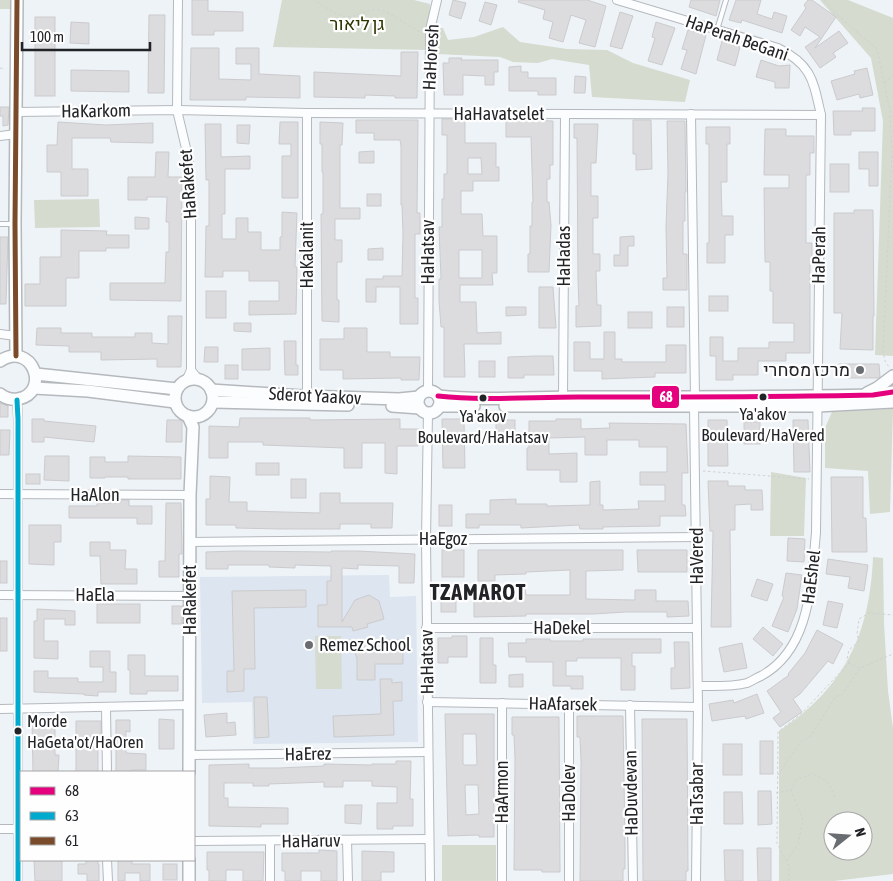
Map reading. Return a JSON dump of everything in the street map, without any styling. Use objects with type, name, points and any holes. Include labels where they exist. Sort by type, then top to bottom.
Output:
[{"type":"street","points":[[16,356],[17,0]]},
{"type":"street","name":"HaRakefet","points":[[178,0],[177,110],[189,161],[191,195],[192,376]]},
{"type":"street","name":"HaHoresh","points":[[429,114],[430,30],[437,0]]},
{"type":"street","name":"HaPerah BeGani","points":[[617,0],[778,48],[795,56],[807,69],[814,84],[821,115]]},
{"type":"street","name":"HaKarkom","points":[[16,112],[177,110]]},
{"type":"street","name":"HaHavatselet","points":[[177,110],[429,114],[821,115]]},
{"type":"street","name":"HaKalanit","points":[[307,113],[307,396]]},
{"type":"street","name":"HaHatsav","points":[[429,114],[426,628],[430,881]]},
{"type":"street","name":"HaHadas","points":[[563,397],[565,114]]},
{"type":"street","name":"HaVered","points":[[691,114],[698,706]]},
{"type":"street","name":"HaPerah","points":[[817,401],[821,115]]},
{"type":"street","points":[[0,136],[16,134]]},
{"type":"street","points":[[0,334],[16,336]]},
{"type":"street","points":[[0,361],[16,356],[29,362],[36,374],[34,388],[23,398],[17,400],[9,399],[0,394]]},
{"type":"street","points":[[862,395],[877,388],[891,372]]},
{"type":"street","points":[[36,374],[177,389]]},
{"type":"street","points":[[192,376],[208,385],[212,396],[207,412],[193,420],[182,413],[175,402],[177,389],[192,376]]},
{"type":"street","points":[[34,388],[88,391],[175,402]]},
{"type":"street","name":"Sderot Yaakov","points":[[817,401],[893,392]]},
{"type":"street","name":"Sderot Yaakov","points":[[212,396],[307,396],[399,399],[428,402],[563,397],[695,402]]},
{"type":"street","name":"Sderot Yaakov","points":[[212,396],[428,402],[893,402]]},
{"type":"street","points":[[17,400],[18,829],[20,844],[18,881]]},
{"type":"street","name":"HaEshel","points":[[698,686],[722,686],[748,682],[774,669],[790,650],[804,620],[809,600],[816,534],[817,401]]},
{"type":"street","name":"HaRakefet","points":[[189,771],[190,495],[193,420]]},
{"type":"street","name":"HaAlon","points":[[0,494],[190,495]]},
{"type":"street","name":"HaEgoz","points":[[190,542],[696,537]]},
{"type":"street","name":"HaEla","points":[[0,595],[190,596]]},
{"type":"street","name":"HaDekel","points":[[426,628],[697,628]]},
{"type":"street","name":"HaAfarsek","points":[[427,702],[698,706]]},
{"type":"street","name":"HaArmon","points":[[502,703],[502,881]]},
{"type":"street","name":"HaDolev","points":[[569,704],[569,881]]},
{"type":"street","points":[[0,709],[190,705]]},
{"type":"street","name":"HaDuvdevan","points":[[630,705],[633,881]]},
{"type":"street","name":"HaTsabar","points":[[696,881],[698,706]]},
{"type":"street","points":[[106,708],[107,771]]},
{"type":"street","name":"HaErez","points":[[189,755],[427,752]]},
{"type":"street","points":[[0,830],[18,829]]},
{"type":"street","name":"HaHaruv","points":[[195,841],[429,839]]},
{"type":"street","points":[[348,840],[348,881]]},
{"type":"street","points":[[270,841],[270,881]]},
{"type":"street","points":[[108,861],[108,881]]},
{"type":"street","points":[[189,861],[189,881]]},
{"type":"lane","points":[[717,30],[726,0]]},
{"type":"lane","points":[[0,224],[15,224]]},
{"type":"path","points":[[824,0],[836,14],[877,49],[890,111],[892,154],[882,351],[891,372]]},
{"type":"path","points":[[317,2],[343,17],[378,10],[389,13],[418,31],[430,30]]},
{"type":"path","points":[[884,84],[893,75]]},
{"type":"path","points":[[696,471],[817,479]]},
{"type":"path","points":[[860,668],[849,663],[847,660],[849,650],[858,641],[859,619],[869,613],[893,615]]},
{"type":"path","points":[[777,776],[801,741],[810,737],[836,696],[841,696],[860,668],[893,654]]},
{"type":"path","points":[[789,881],[789,866],[777,843],[778,732],[802,713],[849,663]]},
{"type":"path","points":[[791,790],[797,779],[812,774],[827,781],[831,786],[834,799]]},
{"type":"path","points":[[776,793],[791,790]]},
{"type":"path","points":[[786,860],[798,844],[803,820],[791,790]]},
{"type":"shaded area","name":"Remez School","points":[[389,575],[390,597],[416,596],[418,742],[253,744],[252,702],[202,703],[200,577]]},
{"type":"green space","points":[[0,0],[12,0],[12,9],[0,9]]},
{"type":"green space","name":"גן ליאור","points":[[282,0],[414,0],[430,4],[428,50],[273,47]]},
{"type":"green space","points":[[820,0],[848,0],[893,18],[893,356],[875,355],[883,121],[871,58]]},
{"type":"green space","points":[[503,27],[520,42],[567,49],[607,50],[633,63],[690,80],[685,102],[592,97],[589,65],[552,59],[538,63],[513,62],[500,57],[437,54],[435,28],[443,28],[448,40],[474,37]]},
{"type":"green space","points":[[99,199],[100,227],[35,228],[34,200]]},
{"type":"green space","points":[[893,409],[890,512],[870,514],[868,471],[825,468],[825,428],[832,412]]},
{"type":"green space","points":[[771,472],[806,478],[804,536],[770,536]]},
{"type":"green space","points":[[873,557],[883,558],[888,691],[893,728],[893,874],[834,881],[779,881],[779,731],[821,697],[837,678],[859,635],[871,585]]},
{"type":"green space","points":[[315,636],[341,636],[342,689],[316,689]]},
{"type":"green space","points":[[442,845],[496,845],[496,881],[442,881]]},
{"type":"building","points":[[192,0],[208,0],[208,11],[243,12],[243,31],[214,31],[214,35],[192,35]]},
{"type":"building","points":[[453,0],[466,3],[461,19],[449,15]]},
{"type":"building","points":[[519,0],[587,0],[606,6],[595,47],[579,43],[586,20],[571,15],[563,42],[549,38],[553,22],[543,19],[545,10],[518,2]]},
{"type":"building","points":[[691,0],[720,0],[716,16],[689,7]]},
{"type":"building","points":[[736,0],[761,0],[757,14],[772,19],[774,12],[787,16],[782,33],[742,20],[741,23],[729,20]]},
{"type":"building","points":[[808,0],[812,0],[836,17],[815,48],[839,31],[848,43],[833,53],[836,57],[820,68],[805,47],[820,37],[805,27],[800,36],[791,30],[806,8],[804,5]]},
{"type":"building","points":[[485,2],[497,5],[491,25],[479,21]]},
{"type":"building","points":[[620,12],[633,16],[622,49],[610,46]]},
{"type":"building","points":[[149,15],[165,15],[164,93],[148,93]]},
{"type":"building","points":[[35,17],[55,17],[55,96],[35,96]]},
{"type":"building","points":[[71,22],[89,23],[89,44],[70,43]]},
{"type":"building","points":[[656,22],[675,28],[662,65],[648,61],[655,38],[652,37]]},
{"type":"building","points":[[688,30],[706,35],[696,74],[681,69],[687,50],[682,49]]},
{"type":"building","points":[[722,41],[740,47],[735,66],[717,60]]},
{"type":"building","points":[[191,48],[219,48],[219,79],[251,80],[251,64],[236,64],[236,48],[259,48],[259,74],[300,76],[300,98],[246,97],[246,100],[190,100]]},
{"type":"building","points":[[401,52],[418,52],[417,98],[365,95],[365,98],[314,97],[314,72],[401,76]]},
{"type":"building","points":[[449,58],[462,58],[461,60],[498,60],[498,72],[494,72],[494,85],[485,85],[485,76],[463,75],[463,95],[444,95],[443,63],[449,63]]},
{"type":"building","points":[[761,60],[779,66],[790,65],[789,88],[775,88],[775,82],[756,77]]},
{"type":"building","points":[[521,66],[521,72],[528,72],[528,78],[556,78],[556,95],[538,95],[538,91],[509,91],[509,67]]},
{"type":"building","points":[[867,68],[873,95],[860,98],[859,94],[837,100],[831,81],[855,74],[854,71]]},
{"type":"building","points":[[71,70],[129,71],[129,92],[71,91]]},
{"type":"building","points":[[575,76],[586,77],[585,93],[574,93]]},
{"type":"building","points":[[0,107],[9,107],[8,125],[3,126],[3,116],[0,116]]},
{"type":"building","points":[[862,108],[875,108],[875,131],[851,131],[851,135],[834,135],[833,111],[863,111]]},
{"type":"building","points":[[442,119],[465,119],[465,143],[496,143],[496,167],[499,167],[499,181],[473,181],[473,191],[461,191],[461,214],[482,214],[483,236],[497,236],[497,273],[492,273],[493,285],[460,285],[460,302],[476,302],[477,333],[501,332],[501,344],[464,344],[465,377],[444,377],[444,327],[441,327],[439,301],[439,279],[441,279],[439,227],[442,227],[444,174],[447,174],[447,135],[442,135]],"holes":[[[468,158],[481,158],[482,174],[468,174]],[[459,250],[482,250],[482,278],[459,278]]]},
{"type":"building","points":[[506,119],[553,121],[553,165],[550,165],[550,179],[547,179],[547,202],[549,202],[551,225],[549,272],[528,272],[533,202],[531,137],[506,137]]},
{"type":"building","points":[[356,120],[418,120],[417,213],[420,213],[420,234],[415,234],[415,298],[418,298],[418,324],[400,324],[400,287],[376,287],[376,302],[366,302],[366,279],[383,279],[383,276],[402,276],[401,146],[400,140],[374,140],[374,133],[356,133]]},
{"type":"building","points":[[633,120],[651,120],[652,169],[636,170],[636,154],[633,154]]},
{"type":"building","points":[[667,121],[685,121],[686,192],[685,221],[683,221],[683,254],[687,254],[687,290],[663,290],[663,278],[667,278]]},
{"type":"building","points":[[58,122],[106,125],[153,123],[153,143],[111,142],[110,138],[72,138],[72,169],[88,169],[88,196],[61,196],[61,172],[47,172],[47,145],[57,145]]},
{"type":"building","points":[[280,122],[298,122],[298,198],[282,198],[282,156],[291,156],[291,144],[279,144]]},
{"type":"building","points":[[320,122],[343,123],[342,145],[340,145],[340,208],[360,208],[360,219],[335,219],[335,240],[342,240],[342,262],[337,262],[339,322],[322,321],[321,214],[323,214],[323,172]]},
{"type":"building","points":[[205,124],[221,124],[221,157],[250,156],[250,169],[225,169],[225,214],[222,214],[222,239],[236,239],[236,218],[248,218],[248,232],[261,232],[261,250],[280,250],[282,212],[297,213],[296,314],[249,315],[249,301],[279,301],[279,281],[249,281],[249,271],[223,271],[223,277],[205,277],[206,226],[209,226],[209,180],[206,180]]},
{"type":"building","points":[[574,124],[598,124],[596,163],[591,163],[591,196],[598,196],[598,218],[593,218],[593,254],[600,254],[600,271],[596,271],[597,305],[601,305],[601,326],[576,327],[576,306],[579,306],[577,138],[574,138]]},
{"type":"building","points":[[237,125],[250,125],[249,144],[237,143]]},
{"type":"building","points":[[706,127],[730,127],[730,144],[727,144],[727,182],[721,182],[722,216],[733,216],[733,235],[725,235],[725,263],[707,263],[707,243],[709,243],[709,144],[706,144]]},
{"type":"building","points":[[765,129],[786,129],[786,136],[814,136],[814,153],[810,153],[810,175],[806,175],[806,243],[812,243],[812,264],[810,264],[810,353],[786,353],[786,361],[758,361],[758,375],[733,375],[733,380],[716,380],[716,356],[710,356],[710,337],[723,337],[723,361],[738,361],[738,348],[769,348],[769,342],[794,342],[794,323],[773,323],[773,291],[770,291],[770,262],[765,262],[764,188],[789,188],[789,175],[764,175]]},
{"type":"building","points":[[374,151],[374,163],[359,163],[359,152]]},
{"type":"building","points":[[156,152],[169,152],[168,177],[182,177],[181,301],[110,300],[110,283],[165,283],[166,252],[169,252],[169,222],[166,222],[167,197],[147,197],[147,200],[128,200],[128,177],[155,177]]},
{"type":"building","points":[[859,152],[878,152],[878,186],[869,186],[869,169],[859,169]]},
{"type":"building","points":[[830,164],[849,164],[849,192],[830,192]]},
{"type":"building","points":[[367,194],[381,194],[381,206],[367,206]]},
{"type":"building","points":[[854,210],[873,210],[873,350],[840,349],[842,313],[834,313],[834,213],[854,213]]},
{"type":"building","points":[[135,217],[149,218],[149,229],[135,229]]},
{"type":"building","points":[[61,230],[107,231],[106,235],[129,235],[129,248],[106,248],[106,251],[79,251],[79,278],[66,278],[66,306],[25,306],[25,284],[40,284],[40,257],[61,257]]},
{"type":"building","points":[[634,236],[634,246],[628,246],[628,266],[614,266],[614,255],[620,255],[620,237]]},
{"type":"building","points":[[0,237],[8,237],[6,304],[0,304]]},
{"type":"building","points":[[383,248],[383,260],[368,260],[368,249]]},
{"type":"building","points":[[539,287],[553,287],[556,328],[539,328]]},
{"type":"building","points":[[206,291],[226,291],[226,318],[206,318]]},
{"type":"building","points":[[709,296],[728,296],[728,311],[709,311]]},
{"type":"building","points":[[506,307],[526,307],[526,315],[506,316]]},
{"type":"building","points":[[667,307],[684,307],[684,327],[667,327]]},
{"type":"building","points":[[628,312],[652,312],[652,328],[628,328]]},
{"type":"building","points":[[168,316],[182,316],[181,367],[157,367],[157,359],[101,360],[101,352],[69,352],[69,346],[36,345],[37,328],[61,328],[61,333],[92,333],[92,337],[135,337],[135,333],[152,333],[152,343],[168,344]]},
{"type":"building","points":[[234,323],[251,323],[251,332],[234,331]]},
{"type":"building","points":[[344,328],[367,328],[367,352],[390,352],[390,357],[420,357],[419,380],[401,380],[401,378],[343,379],[343,370],[320,370],[320,339],[344,339]]},
{"type":"building","points":[[604,332],[615,332],[615,359],[622,359],[622,362],[666,362],[666,345],[686,345],[686,373],[655,373],[655,377],[602,379],[602,371],[574,371],[574,342],[590,342],[590,359],[604,359]]},
{"type":"building","points":[[284,341],[296,341],[298,375],[285,375]]},
{"type":"building","points":[[205,347],[218,347],[218,362],[204,362]]},
{"type":"building","points":[[270,348],[270,370],[242,370],[242,349]]},
{"type":"building","points":[[553,356],[554,375],[524,375],[524,378],[508,378],[508,357]]},
{"type":"building","points":[[479,361],[495,361],[495,377],[479,377]]},
{"type":"building","name":"מרכז מסחרי","points":[[839,364],[879,364],[880,377],[848,378],[841,372]]},
{"type":"building","points":[[225,365],[238,365],[238,379],[225,379]]},
{"type":"building","points":[[0,403],[8,406],[8,417],[0,417]]},
{"type":"building","points":[[240,418],[310,418],[310,420],[400,419],[400,429],[419,429],[418,446],[397,446],[397,474],[385,473],[385,443],[362,443],[362,468],[344,468],[344,448],[263,445],[263,442],[228,442],[228,458],[209,458],[209,426],[239,427]]},
{"type":"building","points":[[32,419],[96,426],[94,442],[44,437],[44,442],[32,442]]},
{"type":"building","points":[[442,419],[464,419],[465,468],[443,468]]},
{"type":"building","points":[[556,419],[581,419],[581,429],[610,428],[609,423],[686,424],[688,473],[682,473],[682,505],[685,505],[686,516],[660,516],[660,526],[580,529],[579,525],[521,528],[521,525],[479,525],[479,528],[466,528],[466,514],[490,514],[490,500],[516,499],[516,504],[547,504],[547,506],[590,505],[590,482],[600,481],[600,505],[603,505],[603,510],[639,509],[638,501],[665,501],[665,485],[640,485],[640,472],[667,472],[667,447],[639,447],[639,440],[607,440],[607,455],[585,455],[585,437],[549,438],[549,454],[577,453],[577,482],[560,482],[560,470],[527,470],[529,421],[556,421]]},
{"type":"building","points":[[167,420],[182,420],[182,442],[166,442]]},
{"type":"building","points":[[496,420],[515,420],[515,444],[496,444]]},
{"type":"building","points":[[708,420],[727,420],[728,466],[708,466]]},
{"type":"building","points":[[793,420],[808,420],[810,472],[794,472]]},
{"type":"building","points":[[744,422],[760,422],[760,444],[744,444]]},
{"type":"building","points":[[0,430],[10,430],[9,455],[0,455]]},
{"type":"building","points":[[45,456],[69,456],[69,481],[44,480]]},
{"type":"building","points":[[128,456],[181,457],[181,479],[90,478],[90,457],[105,457],[105,462],[128,462]]},
{"type":"building","points":[[256,463],[279,463],[279,475],[256,475]]},
{"type":"building","points":[[26,474],[40,474],[40,484],[26,484]]},
{"type":"building","points":[[210,476],[230,477],[229,502],[247,502],[247,511],[320,513],[320,493],[340,493],[340,503],[393,503],[392,528],[371,528],[371,524],[340,524],[340,529],[236,528],[236,525],[206,525],[206,499],[210,499]]},
{"type":"building","points":[[831,477],[863,477],[863,518],[866,518],[867,552],[832,552]]},
{"type":"building","points":[[291,479],[306,479],[306,498],[291,498]]},
{"type":"building","points":[[708,481],[728,481],[728,486],[745,486],[745,490],[762,490],[763,510],[751,510],[751,504],[735,505],[735,530],[730,530],[731,627],[711,627],[713,531],[710,531]]},
{"type":"building","points":[[120,500],[129,500],[129,506],[152,506],[152,524],[137,524],[137,518],[69,518],[69,506],[97,506],[97,503],[120,503]]},
{"type":"building","points":[[166,503],[181,503],[182,554],[179,554],[179,577],[159,577],[159,561],[165,561]]},
{"type":"building","points":[[439,505],[452,505],[452,526],[439,526]]},
{"type":"building","points":[[29,525],[61,525],[61,542],[54,542],[54,565],[29,564]]},
{"type":"building","points":[[788,538],[805,539],[804,562],[787,561]]},
{"type":"building","points":[[90,542],[110,542],[110,550],[126,550],[125,569],[137,569],[137,584],[101,584],[100,556],[90,556]]},
{"type":"building","points":[[442,550],[464,550],[464,577],[442,577]]},
{"type":"building","points":[[478,550],[623,550],[623,570],[586,571],[586,599],[635,600],[635,590],[656,590],[656,601],[688,601],[689,616],[667,617],[667,612],[626,612],[474,617],[474,597],[502,597],[502,589],[525,589],[526,595],[570,595],[570,570],[495,575],[495,581],[478,581]]},
{"type":"building","points":[[637,550],[687,550],[687,572],[638,572]]},
{"type":"building","points":[[358,551],[415,554],[414,583],[399,583],[399,566],[358,565],[358,569],[342,568],[342,622],[355,600],[369,595],[379,601],[384,619],[367,624],[368,627],[353,631],[352,627],[318,627],[318,605],[327,605],[327,581],[331,581],[331,566],[295,565],[295,568],[269,567],[269,565],[228,565],[228,569],[206,569],[206,552]]},
{"type":"building","points":[[828,559],[868,565],[864,591],[848,588],[850,577],[826,574]]},
{"type":"building","points":[[0,561],[7,561],[7,583],[0,583]]},
{"type":"building","points":[[786,573],[802,575],[797,609],[788,632],[772,626],[784,597],[782,596]]},
{"type":"building","points":[[757,579],[773,584],[767,601],[751,596]]},
{"type":"building","points":[[306,590],[306,607],[254,608],[255,669],[244,669],[244,691],[227,692],[227,671],[234,671],[232,591]]},
{"type":"building","points":[[441,593],[456,593],[456,612],[441,612]]},
{"type":"building","points":[[828,601],[843,604],[837,628],[823,625]]},
{"type":"building","points":[[97,604],[140,604],[140,623],[97,623]]},
{"type":"building","points":[[172,606],[182,606],[182,624],[172,624]]},
{"type":"building","points":[[37,609],[75,611],[75,625],[65,625],[65,619],[44,619],[44,641],[58,641],[58,659],[34,658],[34,621],[37,621]]},
{"type":"building","points":[[0,618],[7,618],[7,651],[0,651]]},
{"type":"building","points":[[763,627],[783,644],[773,656],[753,639]]},
{"type":"building","points":[[817,630],[843,644],[833,664],[828,661],[800,694],[793,699],[802,712],[780,727],[773,718],[781,712],[767,691],[789,675],[805,653]]},
{"type":"building","points":[[452,636],[467,636],[467,657],[448,657],[448,663],[438,663],[438,638],[452,638]]},
{"type":"building","points":[[480,638],[493,638],[493,665],[496,665],[496,683],[480,683]]},
{"type":"building","points":[[526,639],[583,641],[583,639],[661,639],[661,653],[632,653],[632,666],[635,666],[635,690],[621,690],[621,658],[577,658],[577,661],[566,661],[566,676],[583,676],[583,689],[571,689],[571,686],[553,686],[553,662],[526,662],[526,657],[509,657],[508,643],[526,643]]},
{"type":"building","points":[[349,640],[403,640],[403,664],[375,664],[375,680],[357,680],[357,658]]},
{"type":"building","points":[[674,642],[689,642],[690,688],[671,689],[671,668],[675,668]]},
{"type":"building","points":[[742,643],[747,668],[724,672],[719,648]]},
{"type":"building","points":[[90,651],[110,651],[110,672],[116,672],[116,692],[98,692],[98,696],[34,692],[34,671],[48,671],[48,678],[78,678],[78,682],[103,682],[103,667],[90,667]]},
{"type":"building","points":[[128,655],[145,655],[145,676],[178,676],[178,691],[147,691],[147,694],[130,694]]},
{"type":"building","points":[[523,674],[523,687],[509,687],[509,675]]},
{"type":"building","points":[[380,679],[392,679],[392,683],[402,682],[402,701],[393,701],[394,735],[334,737],[333,716],[381,714]]},
{"type":"building","points":[[757,694],[764,713],[746,719],[745,716],[712,721],[709,704],[733,700],[734,703]]},
{"type":"building","points":[[254,697],[267,697],[269,737],[255,738]]},
{"type":"building","points":[[227,713],[227,723],[235,722],[236,735],[206,737],[204,715]]},
{"type":"building","points":[[445,714],[494,714],[494,837],[479,837],[479,835],[448,836]],"holes":[[[463,734],[476,734],[477,765],[463,764]],[[465,785],[478,785],[479,814],[466,815]]]},
{"type":"building","points":[[577,716],[623,716],[625,869],[623,869],[623,881],[580,881],[581,761],[580,737],[577,737]]},
{"type":"building","points":[[512,717],[559,717],[560,872],[514,870],[515,759]]},
{"type":"building","points":[[159,719],[174,720],[174,749],[159,749]]},
{"type":"building","points":[[642,719],[687,719],[688,871],[686,871],[686,881],[643,881]]},
{"type":"building","points":[[116,720],[130,720],[130,732],[126,731],[126,753],[146,754],[146,770],[116,771]]},
{"type":"building","points":[[76,721],[101,721],[101,742],[98,742],[98,771],[76,771]]},
{"type":"building","points":[[32,722],[55,722],[55,755],[59,755],[58,771],[33,771]]},
{"type":"building","points":[[760,741],[773,741],[773,774],[760,774]]},
{"type":"building","points":[[723,744],[742,744],[742,775],[723,775]]},
{"type":"building","points":[[396,761],[411,761],[410,799],[413,799],[413,826],[393,826],[393,829],[377,829],[377,803],[397,803],[397,787],[372,786],[372,781],[343,781],[343,787],[324,787],[324,782],[269,784],[269,786],[253,786],[253,783],[224,783],[224,798],[228,798],[228,807],[288,808],[288,824],[261,824],[261,827],[209,826],[209,765],[249,764],[249,768],[279,768],[324,766],[324,764],[396,764]]},
{"type":"building","points":[[758,791],[771,791],[772,824],[758,825]]},
{"type":"building","points":[[724,792],[742,792],[743,824],[724,824]]},
{"type":"building","points":[[345,805],[362,805],[361,824],[345,823]]},
{"type":"building","points":[[757,848],[771,848],[771,881],[758,881]]},
{"type":"building","points":[[319,850],[337,851],[337,881],[321,881],[321,871],[301,871],[301,881],[285,881],[285,871],[282,871],[282,853],[319,853]]},
{"type":"building","points":[[724,850],[743,850],[743,881],[725,881]]},
{"type":"building","points":[[362,851],[394,852],[394,872],[381,872],[381,881],[362,881]]},
{"type":"building","points":[[207,852],[264,852],[263,881],[243,881],[243,870],[226,870],[226,881],[209,881]]},
{"type":"building","points":[[34,861],[62,861],[62,881],[35,881]]},
{"type":"building","points":[[86,861],[98,861],[99,881],[87,881],[87,874],[78,874],[78,864],[86,864]]},
{"type":"building","points":[[118,861],[132,861],[132,864],[150,864],[150,881],[140,881],[140,873],[125,873],[125,881],[118,881]]},
{"type":"building","points":[[163,864],[177,864],[177,880],[163,880]]},
{"type":"transit line","name":"61","points":[[16,356],[17,0]]},
{"type":"transit line","name":"68","points":[[438,396],[490,399],[762,397],[873,395],[893,392]]},
{"type":"transit line","name":"63","points":[[17,400],[18,881]]},
{"type":"place","name":"מרכז מסחרי","points":[[860,370]]},
{"type":"place","name":"Ya'akov Boulevard/HaVered","points":[[763,397]]},
{"type":"place","name":"Ya'akov Boulevard/HaHatsav","points":[[483,398]]},
{"type":"place","name":"Remez School","points":[[309,645]]},
{"type":"place","name":"Morde HaGeta'ot/HaOren","points":[[18,731]]},
{"type":"district","name":"TZAMAROT","points":[[478,592]]}]
